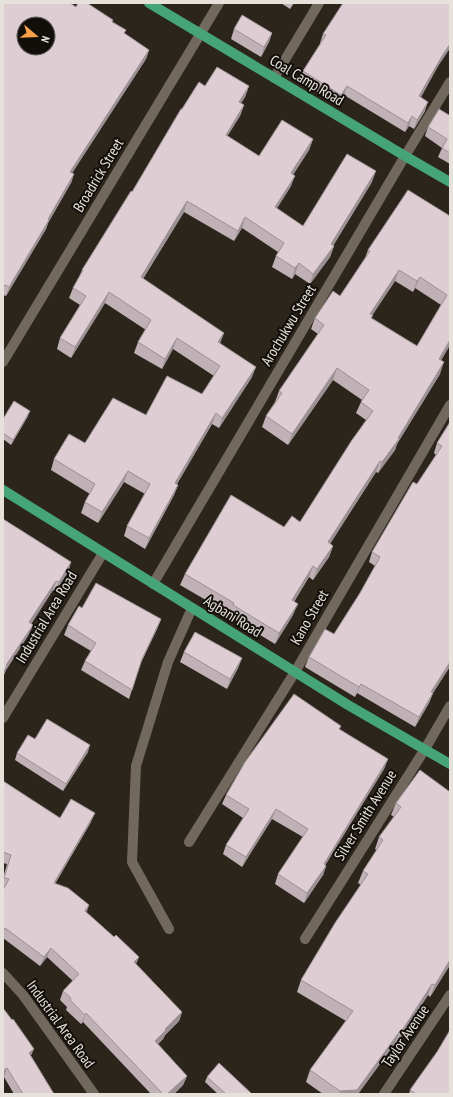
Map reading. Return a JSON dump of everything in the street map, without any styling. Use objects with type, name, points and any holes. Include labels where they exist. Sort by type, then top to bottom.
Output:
[{"type":"main road","name":"Coal Camp Road","points":[[149,3],[450,182]]},
{"type":"main road","name":"Agbani Road","points":[[3,490],[348,705],[450,764]]},
{"type":"street","name":"Broadrick Street","points":[[3,362],[219,3]]},
{"type":"street","points":[[274,78],[319,3]]},
{"type":"street","name":"Arochukwu Street","points":[[153,584],[450,82]]},
{"type":"street","name":"Kano Street","points":[[189,842],[295,672],[450,405]]},
{"type":"street","name":"Industrial Area Road","points":[[3,718],[103,553]]},
{"type":"street","points":[[169,929],[132,862],[136,766],[168,662],[192,608]]},
{"type":"street","name":"Silver Smith Avenue","points":[[305,940],[425,749],[450,706]]},
{"type":"street","name":"Industrial Area Road","points":[[3,973],[23,995],[94,1094]]},
{"type":"street","name":"Taylor Avenue","points":[[384,1094],[450,995]]},
{"type":"building","points":[[3,3],[70,3],[76,7],[78,3],[87,3],[113,20],[112,22],[126,30],[124,33],[149,50],[70,172],[74,174],[48,219],[49,220],[9,287],[5,285],[3,288]]},
{"type":"building","points":[[343,3],[450,3],[450,44],[419,96],[428,102],[417,120],[412,116],[408,123],[347,86],[341,95],[303,71],[326,35],[323,34]]},
{"type":"building","points":[[242,15],[272,33],[264,47],[234,29]]},
{"type":"building","points":[[217,67],[249,86],[239,102],[244,105],[226,135],[259,156],[282,120],[313,139],[291,173],[295,176],[275,207],[303,226],[347,154],[376,171],[331,244],[334,246],[313,274],[299,263],[295,268],[276,256],[284,243],[245,217],[238,231],[187,201],[141,277],[224,333],[218,342],[256,367],[222,418],[216,413],[175,483],[178,485],[149,538],[127,526],[150,484],[128,471],[102,512],[85,502],[95,484],[54,459],[69,434],[85,443],[113,398],[146,415],[167,376],[202,394],[220,366],[177,338],[165,359],[138,342],[151,320],[109,292],[75,347],[60,338],[86,296],[73,288],[82,270],[131,191],[132,192],[181,109],[199,82],[205,86]]},
{"type":"building","points":[[439,109],[449,115],[450,113],[450,153],[442,148],[447,139],[428,127]]},
{"type":"building","points":[[408,190],[450,216],[450,340],[439,359],[444,362],[398,438],[399,439],[382,462],[380,461],[328,542],[333,546],[317,569],[313,566],[292,600],[298,604],[279,633],[233,605],[234,603],[185,574],[231,495],[284,527],[292,516],[300,522],[352,440],[373,411],[361,402],[369,390],[337,368],[292,434],[266,416],[282,393],[279,391],[324,325],[315,318],[333,291],[340,296],[370,251],[368,250]],"holes":[[[399,270],[417,281],[420,277],[447,295],[417,346],[371,318],[373,315],[370,314]]]},
{"type":"building","points":[[14,401],[30,411],[13,440],[3,433],[3,419]]},
{"type":"building","points":[[450,422],[450,662],[431,692],[433,693],[419,717],[361,684],[359,687],[309,657],[325,629],[334,634],[360,593],[380,557],[372,552],[413,482],[417,484],[442,446],[437,443]]},
{"type":"building","points":[[3,519],[71,562],[59,582],[56,581],[29,622],[33,625],[6,665],[7,666],[3,672]]},
{"type":"building","points":[[96,583],[161,619],[142,659],[132,690],[85,661],[96,643],[68,625],[79,606],[82,608]]},
{"type":"building","points":[[195,632],[242,658],[230,679],[184,652]]},
{"type":"building","points":[[294,694],[341,726],[339,729],[388,759],[324,864],[326,866],[307,893],[278,874],[308,829],[276,809],[246,857],[226,845],[249,809],[226,795],[245,762]]},
{"type":"building","points":[[47,719],[90,745],[66,784],[17,753],[28,735],[35,739]]},
{"type":"building","points":[[420,770],[450,792],[450,960],[435,985],[432,984],[401,1032],[400,1031],[357,1090],[340,1091],[310,1070],[353,1011],[301,980],[335,923],[368,874],[363,871],[383,840],[379,837],[401,807],[396,803]]},
{"type":"building","points":[[3,781],[60,818],[71,799],[95,813],[54,883],[68,888],[89,905],[85,911],[114,937],[116,935],[139,957],[134,962],[182,1012],[155,1041],[187,1076],[167,1094],[163,1094],[86,1013],[85,1015],[70,1000],[71,998],[63,991],[79,974],[51,948],[44,957],[5,928],[3,933],[3,890],[9,879],[4,878],[11,855],[3,852]]},
{"type":"building","points":[[3,1008],[12,1020],[13,1019],[34,1049],[29,1053],[54,1094],[23,1094],[7,1068],[3,1071]]},
{"type":"building","points":[[450,1030],[450,1094],[416,1094],[410,1090],[437,1052]]},
{"type":"building","points":[[219,1063],[252,1094],[226,1094],[207,1077]]}]
